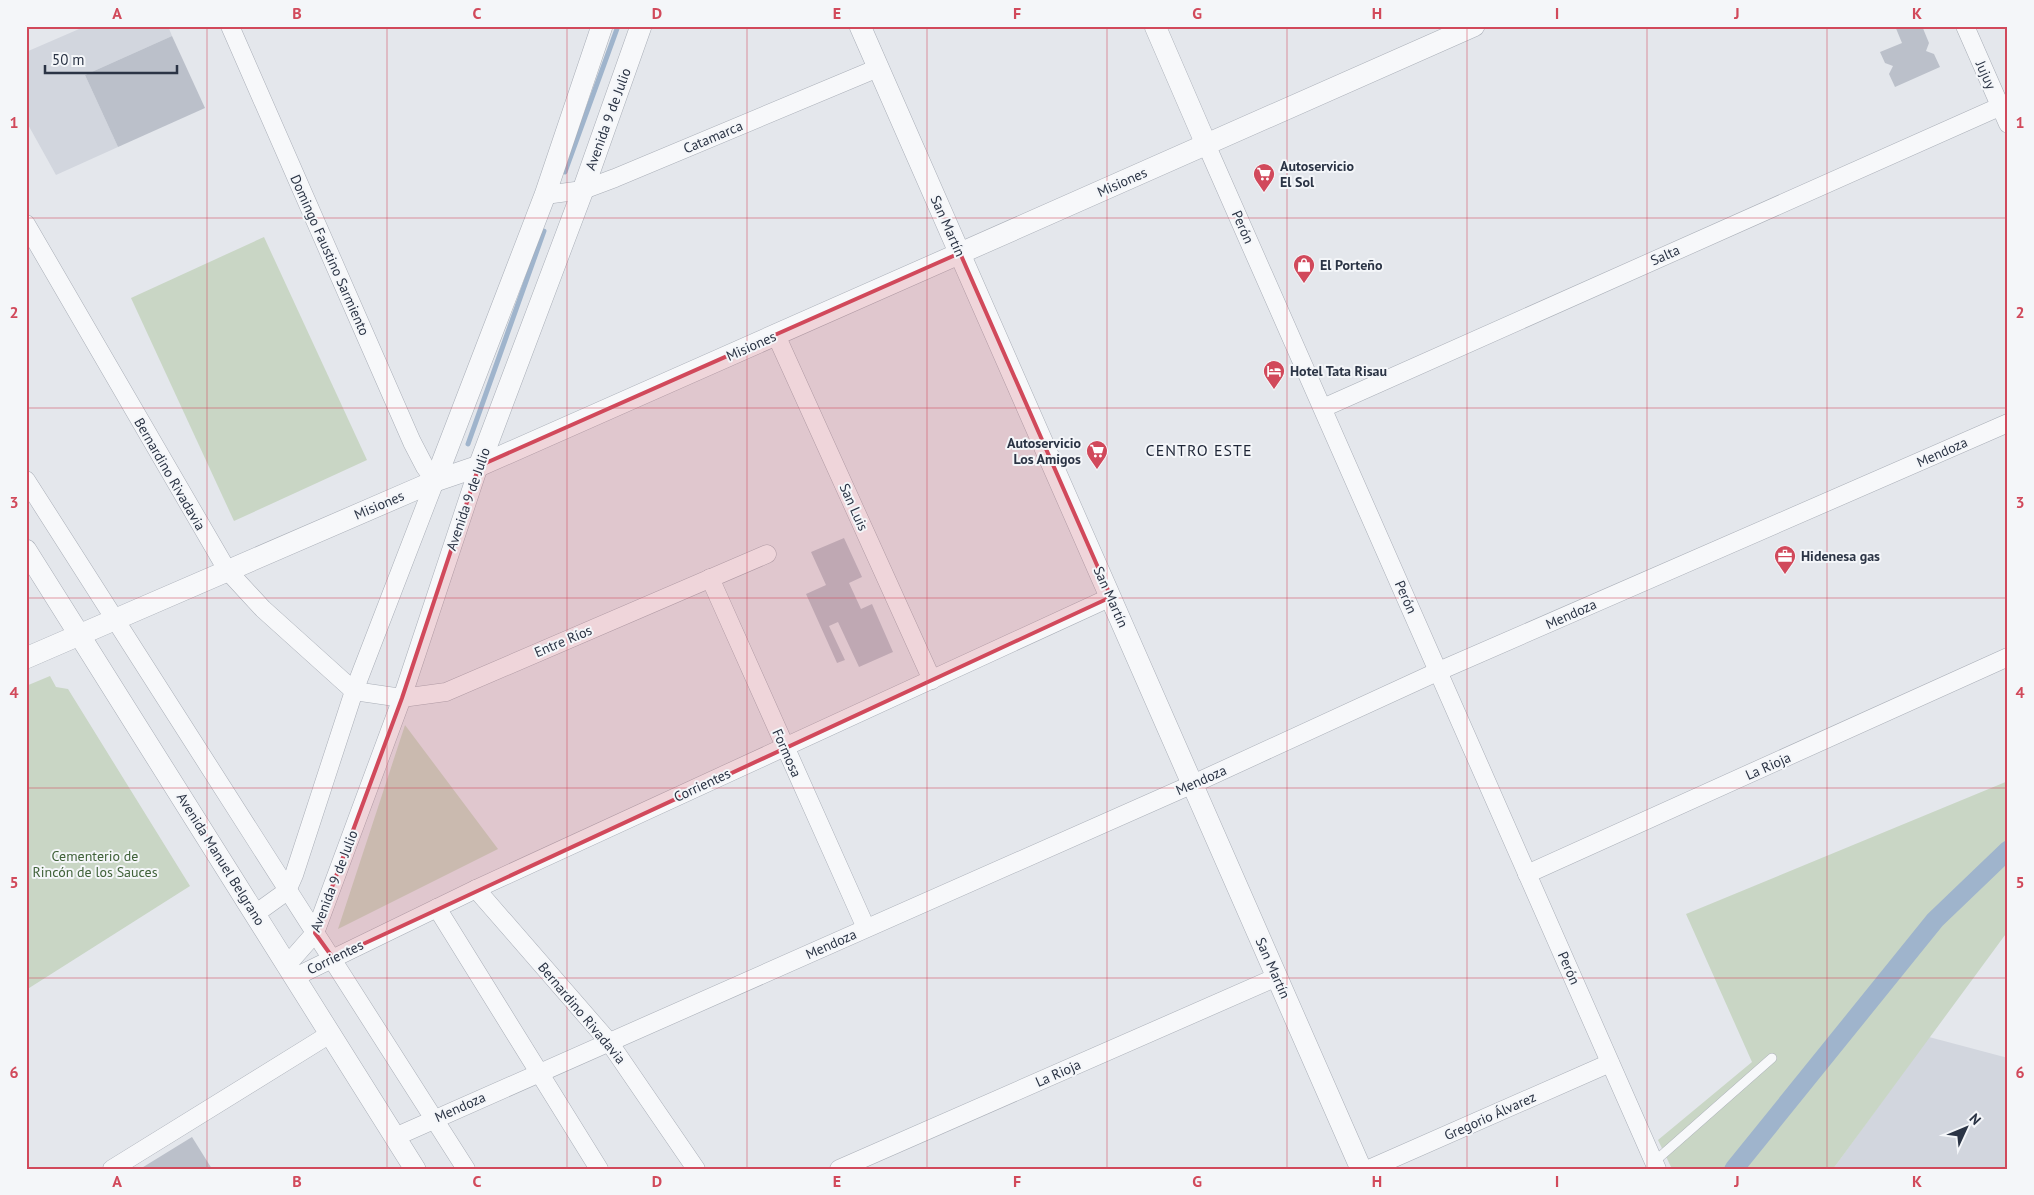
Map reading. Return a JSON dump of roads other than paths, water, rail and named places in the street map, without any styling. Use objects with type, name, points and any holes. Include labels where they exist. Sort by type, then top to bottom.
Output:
[{"type":"street","name":"Domingo Faustino Sarmiento","points":[[230,26],[415,448],[435,481]]},
{"type":"street","points":[[255,914],[287,891],[354,691],[545,195],[602,26]]},
{"type":"street","name":"Avenida 9 de Julio","points":[[291,971],[315,933],[402,698],[479,466],[641,26]]},
{"type":"street","name":"San Martín","points":[[860,26],[1361,1169]]},
{"type":"street","name":"Perón","points":[[1155,26],[1655,1165]]},
{"type":"street","name":"Misiones","points":[[26,658],[435,481],[479,466],[1474,26]]},
{"type":"street","name":"Jujuy","points":[[1965,26],[2004,105],[2008,124]]},
{"type":"street","name":"Catamarca","points":[[545,195],[582,190],[878,68]]},
{"type":"street","name":"Salta","points":[[1323,408],[2004,105]]},
{"type":"street","name":"Bernardino Rivadavia","points":[[26,224],[227,570],[263,609],[354,691]]},
{"type":"street","name":"San Luis","points":[[776,335],[932,680]]},
{"type":"street","name":"Mendoza","points":[[395,1136],[1193,784],[1439,672],[2008,423]]},
{"type":"street","points":[[26,480],[466,1169]]},
{"type":"street","name":"Avenida Manuel Belgrano","points":[[26,550],[415,1169]]},
{"type":"street","name":"Entre Ríos","points":[[354,691],[402,698],[446,692],[767,554]]},
{"type":"street","name":"Formosa","points":[[710,578],[784,748],[866,928]]},
{"type":"street","name":"Corrientes","points":[[291,971],[333,958],[476,889],[1111,598]]},
{"type":"street","name":"La Rioja","points":[[1527,874],[2008,657]]},
{"type":"street","name":"Bernardino Rivadavia","points":[[476,889],[609,1042],[696,1169]]},
{"type":"street","points":[[437,908],[599,1169]]},
{"type":"street","name":"La Rioja","points":[[839,1169],[1277,977]]},
{"type":"street","points":[[112,1169],[330,1034]]},
{"type":"street","name":"Gregorio Álvarez","points":[[1368,1169],[1610,1063]]},
{"type":"lane","points":[[1655,1165],[1772,1058]]},
{"type":"waterway","points":[[565,172],[618,26]]},
{"type":"waterway","points":[[468,444],[544,231]]},
{"type":"waterway","points":[[1734,1169],[1935,920],[2008,850]]},
{"type":"place","name":"Autoservicio El Sol","points":[[1264,193]]},
{"type":"place","name":"El Porteño","points":[[1304,284]]},
{"type":"place","name":"Hotel Tata Risau","points":[[1274,390]]},
{"type":"place","name":"Autoservicio Los Amigos","points":[[1097,470]]},
{"type":"place","name":"Hidenesa gas","points":[[1785,575]]},
{"type":"district","name":"CENTRO ESTE","points":[[1199,450]]},
{"type":"park label","name":"Cementerio de Rincón de los Sauces","points":[[95,864]]}]
